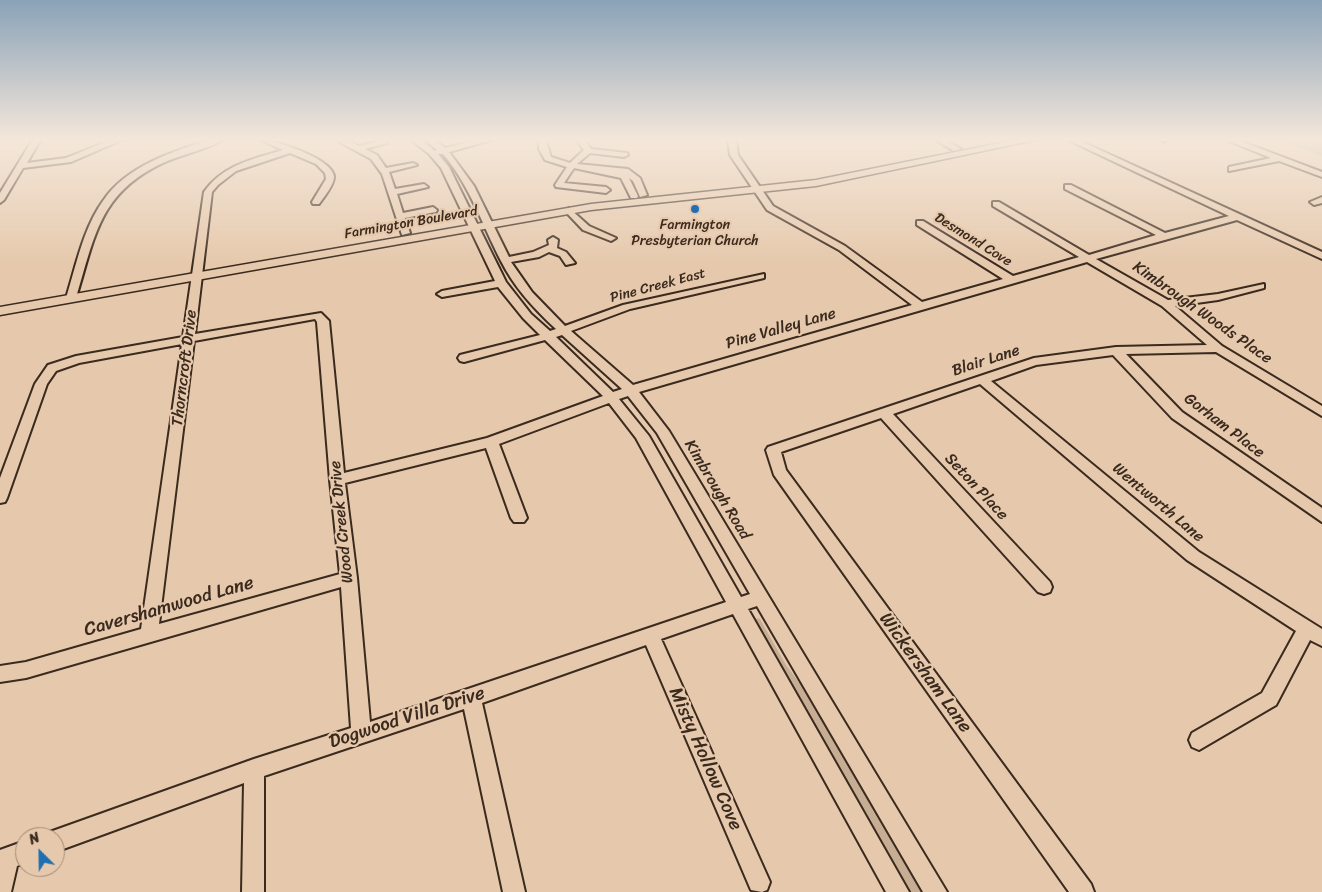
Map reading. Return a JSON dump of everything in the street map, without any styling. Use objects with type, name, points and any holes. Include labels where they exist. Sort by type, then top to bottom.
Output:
[{"type":"main road","name":"Farmington Boulevard","points":[[0,303],[72,294],[641,197],[697,190],[755,188],[799,181]]},
{"type":"main road","name":"Farmington Boulevard","points":[[197,272],[405,233],[569,211],[641,197],[828,181]]},
{"type":"main road","name":"Farmington Boulevard","points":[[0,311],[72,294]]},
{"type":"street","points":[[0,200],[12,181]]},
{"type":"street","points":[[72,294],[100,214],[115,192],[132,181]]},
{"type":"street","name":"Thorncroft Drive","points":[[149,636],[208,192],[212,185],[218,181]]},
{"type":"street","points":[[316,202],[329,181]]},
{"type":"street","points":[[387,181],[405,233]]},
{"type":"street","name":"Kimbrough Road","points":[[464,181],[501,283],[527,316],[611,397],[642,436],[898,892]]},
{"type":"street","points":[[563,181],[560,185],[606,190]]},
{"type":"street","points":[[637,181],[641,197]]},
{"type":"street","points":[[750,181],[770,208],[842,248],[921,306]]},
{"type":"street","points":[[1160,181],[1322,256]]},
{"type":"street","points":[[392,192],[424,187]]},
{"type":"street","points":[[1068,187],[1164,236]]},
{"type":"street","name":"Kimbrough Woods Place","points":[[996,204],[1090,257],[1166,304],[1218,348],[1322,412]]},
{"type":"street","points":[[399,216],[433,210]]},
{"type":"street","points":[[569,211],[586,228],[611,238]]},
{"type":"street","name":"Pine Valley Lane","points":[[336,480],[397,467],[491,442],[631,390],[1090,257],[1238,217]]},
{"type":"street","name":"Kimbrough Road","points":[[480,223],[507,260],[517,280],[543,310],[631,390],[662,431],[936,892]]},
{"type":"street","name":"Desmond Cove","points":[[920,223],[1012,280]]},
{"type":"street","points":[[507,260],[536,255],[552,244],[570,263]]},
{"type":"street","name":"Pine Creek East","points":[[464,358],[548,336],[627,307],[760,276]]},
{"type":"street","points":[[442,294],[501,283]]},
{"type":"street","points":[[1166,304],[1218,297],[1260,286]]},
{"type":"street","name":"Wood Creek Drive","points":[[189,338],[317,314],[323,321],[336,480],[349,578],[360,732]]},
{"type":"street","points":[[0,498],[41,384],[52,368],[76,360],[189,338]]},
{"type":"street","name":"Blair Lane","points":[[773,450],[1034,362],[1116,351],[1218,348]]},
{"type":"street","name":"Gorham Place","points":[[1116,351],[1177,414],[1322,516]]},
{"type":"street","name":"Wentworth Lane","points":[[983,380],[1193,556],[1314,634]]},
{"type":"street","name":"Seton Place","points":[[883,412],[1044,586]]},
{"type":"street","points":[[491,442],[519,518]]},
{"type":"street","name":"Wickersham Lane","points":[[773,450],[779,471],[1083,892]]},
{"type":"street","name":"Cavershamwood Lane","points":[[0,674],[26,670],[349,578]]},
{"type":"street","name":"Dogwood Villa Drive","points":[[65,837],[360,732],[472,698],[760,597]]},
{"type":"street","points":[[1200,740],[1269,699],[1314,634]]},
{"type":"street","name":"Misty Hollow Cove","points":[[650,636],[759,882]]},
{"type":"street","points":[[472,698],[514,892]]},
{"type":"street","points":[[253,892],[254,769]]},
{"type":"street","points":[[0,890],[15,857]]},
{"type":"shaded area","points":[[757,618],[760,619],[786,665],[820,710],[926,892],[908,892],[755,622]]},
{"type":"place","name":"Farmington Presbyterian Church","points":[[695,209]]}]
